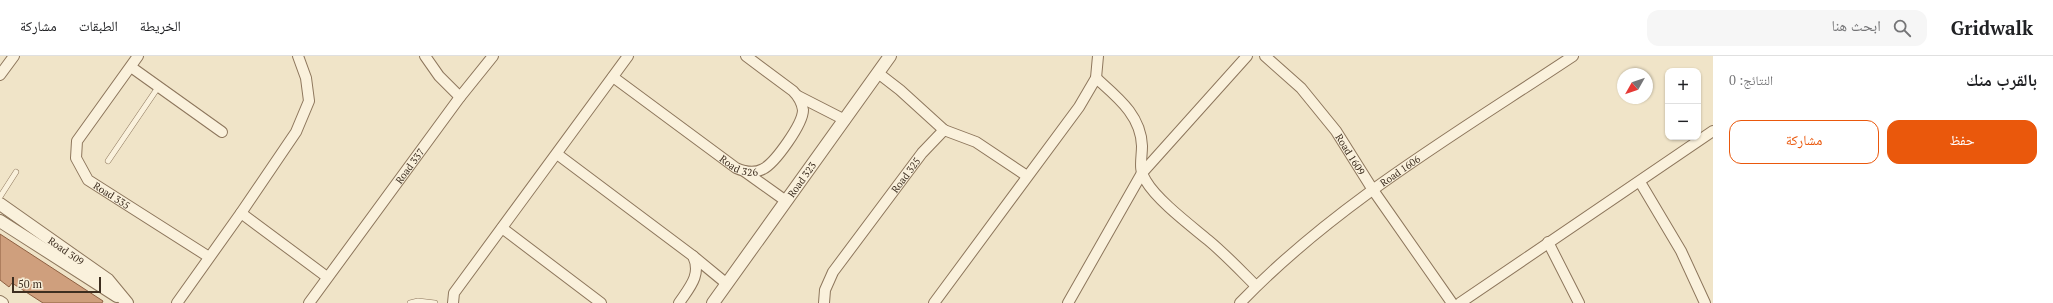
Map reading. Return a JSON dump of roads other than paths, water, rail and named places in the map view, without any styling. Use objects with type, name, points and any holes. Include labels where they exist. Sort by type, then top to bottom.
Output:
[{"type":"street","points":[[0,75],[14,56]]},
{"type":"street","name":"Road 335","points":[[138,56],[78,141],[76,158],[78,164],[88,180],[209,257]]},
{"type":"street","points":[[177,303],[296,132],[309,101],[306,78],[298,56]]},
{"type":"street","points":[[425,56],[439,76],[460,97]]},
{"type":"street","name":"Road 337","points":[[309,303],[460,97],[494,56]]},
{"type":"street","points":[[453,303],[454,293],[628,56]]},
{"type":"street","points":[[746,56],[798,96],[845,120]]},
{"type":"street","name":"Road 323","points":[[713,303],[890,56]]},
{"type":"street","points":[[934,303],[1079,107],[1096,78],[1098,56]]},
{"type":"street","points":[[1068,303],[1142,173],[1247,56]]},
{"type":"street","name":"Road 1609","points":[[1265,56],[1301,88],[1336,131],[1373,190],[1452,303]]},
{"type":"street","name":"Road 1606","points":[[1240,303],[1284,260],[1373,190],[1567,58]]},
{"type":"street","points":[[131,67],[222,132]]},
{"type":"street","points":[[878,73],[900,90],[944,130],[976,142],[1027,176]]},
{"type":"street","name":"Road 326","points":[[614,77],[736,168],[743,171],[757,171],[764,169],[775,159],[800,123],[803,109],[798,96]]},
{"type":"street","points":[[1096,78],[1128,108],[1136,120],[1140,130],[1142,144],[1140,166],[1142,173],[1151,188],[1256,286]]},
{"type":"street","name":"Road 325","points":[[824,303],[825,290],[833,272],[922,153],[944,130]]},
{"type":"street","points":[[1460,303],[1548,242],[1713,132]]},
{"type":"street","points":[[557,154],[693,256],[727,284]]},
{"type":"street","points":[[743,171],[786,201]]},
{"type":"street","points":[[1640,182],[1681,251],[1704,303]]},
{"type":"street","name":"Road 309","points":[[0,204],[108,280],[127,303]]},
{"type":"street","points":[[241,213],[327,277]]},
{"type":"street","name":"Road 309","points":[[0,221],[127,303]]},
{"type":"street","points":[[502,228],[601,303]]},
{"type":"street","points":[[1548,242],[1579,303]]},
{"type":"street","points":[[679,303],[695,278],[696,263],[693,256]]},
{"type":"lane","points":[[108,161],[158,86]]},
{"type":"lane","points":[[0,197],[16,172]]},
{"type":"lane","points":[[410,303],[418,301],[435,303]]}]
